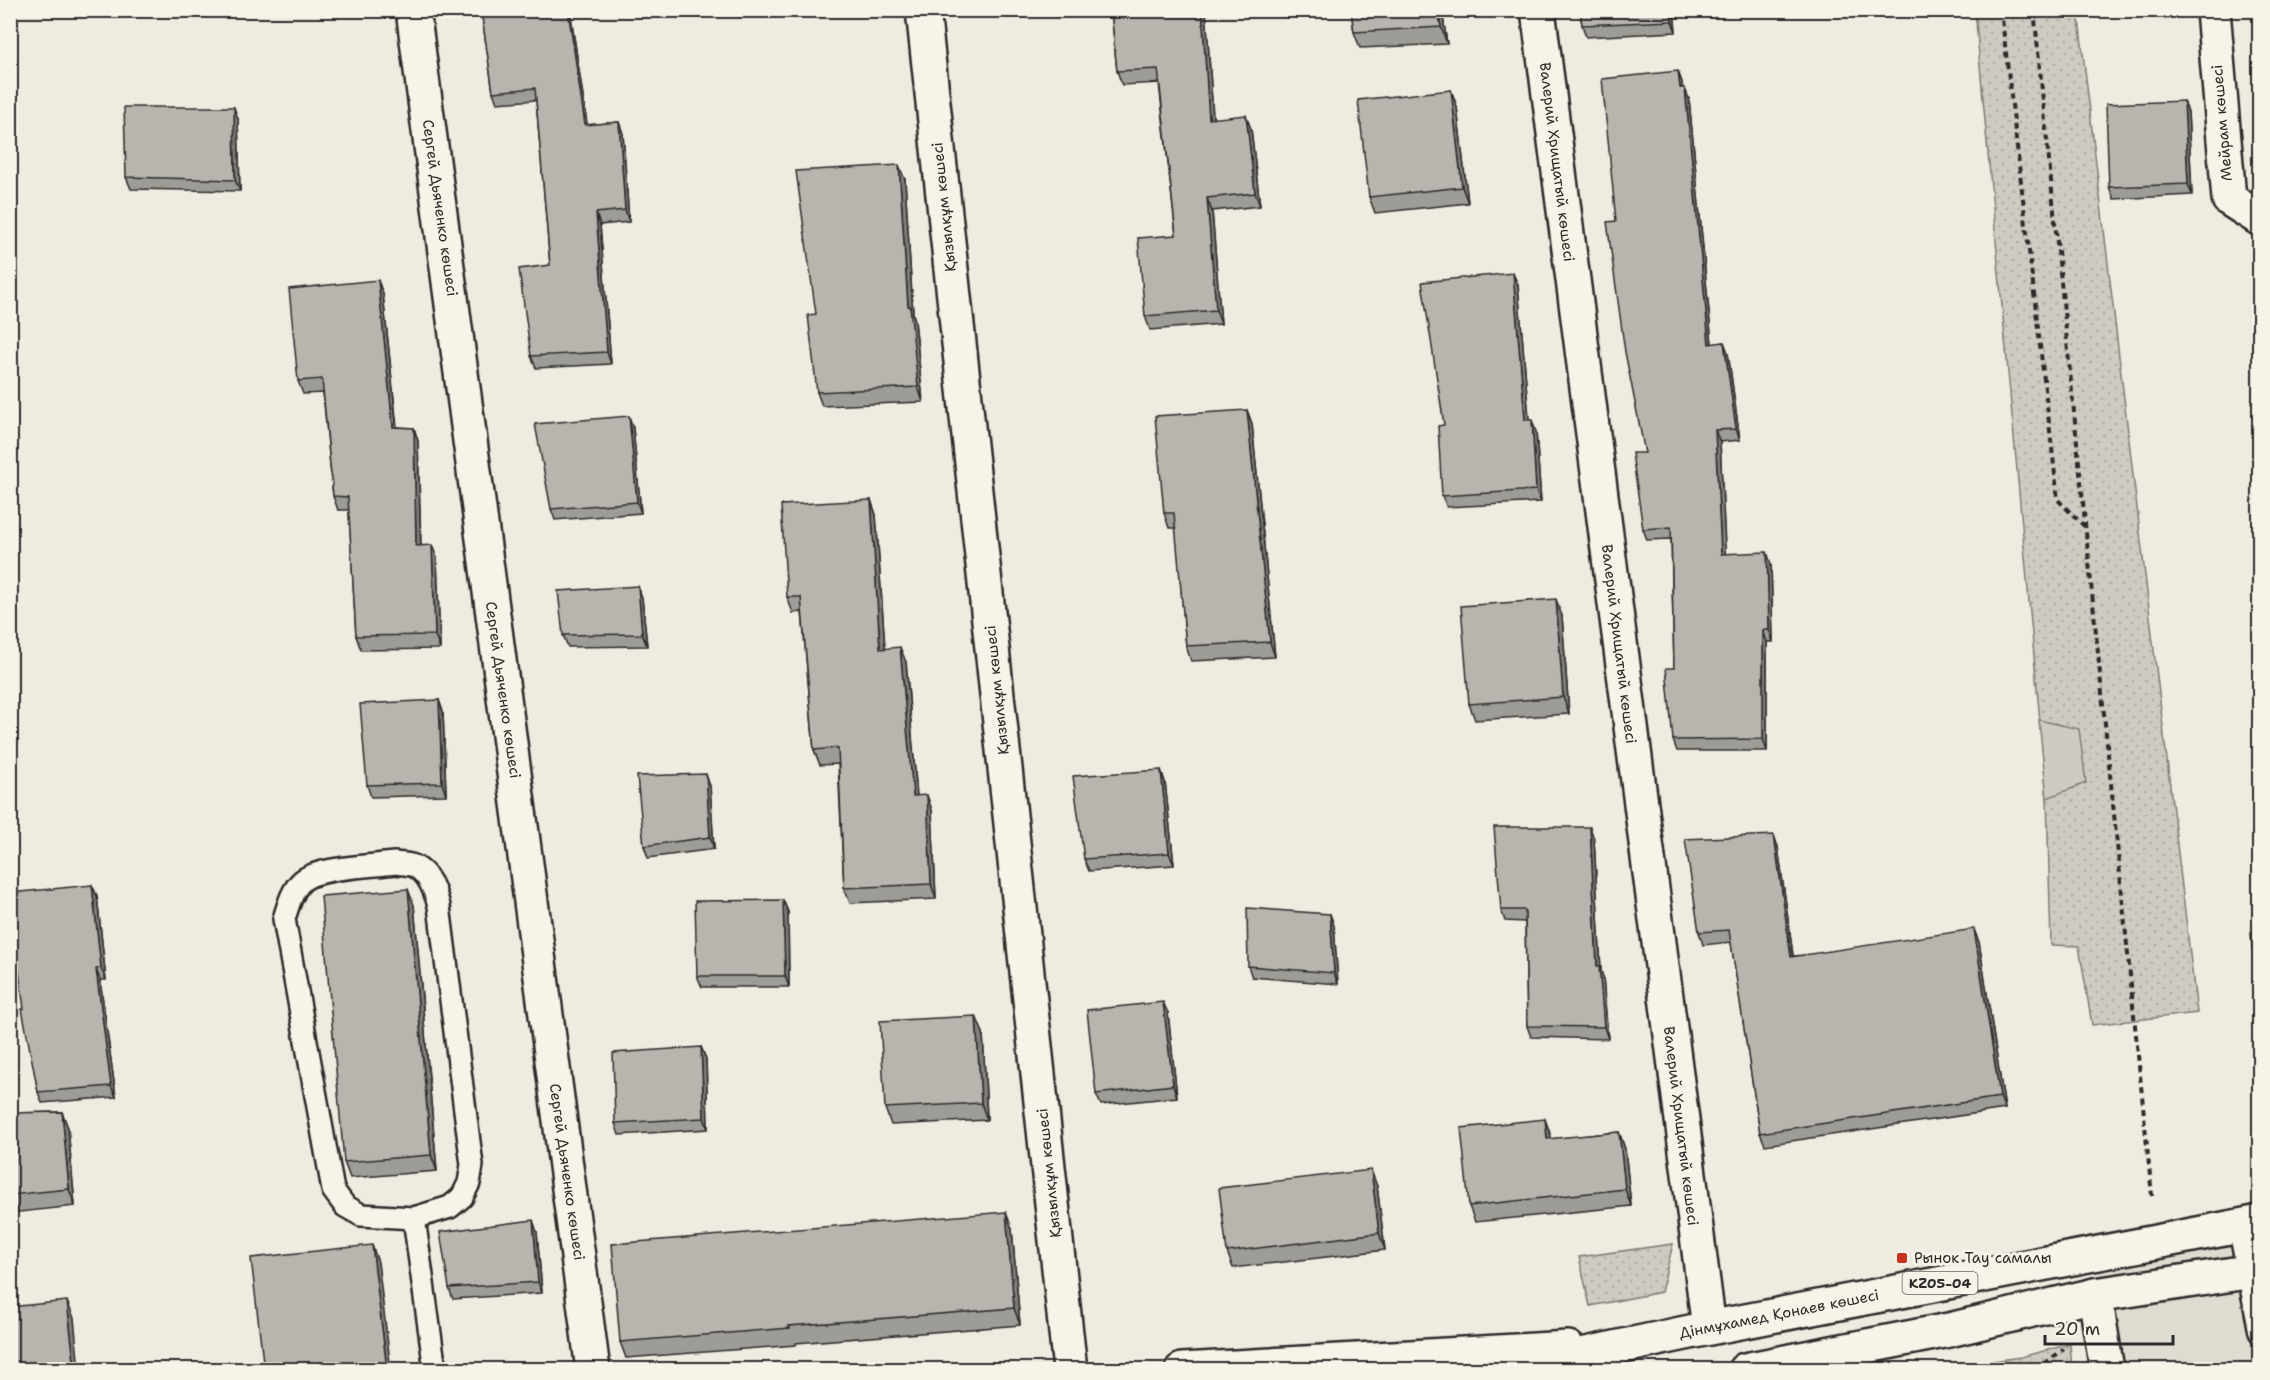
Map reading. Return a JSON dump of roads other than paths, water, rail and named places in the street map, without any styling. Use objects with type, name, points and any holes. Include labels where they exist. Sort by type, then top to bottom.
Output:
[{"type":"street","name":"Сергей Дьяченко көшесі","points":[[413,10],[593,1370]]},
{"type":"street","name":"Қызылқұм көшесі","points":[[923,10],[1070,1370]]},
{"type":"street","name":"Валерий Хрищатый көшесі","points":[[1538,10],[1709,1328]]},
{"type":"street","name":"Мейрам көшесі","points":[[2213,10],[2229,199],[2259,219]]},
{"type":"street","name":"Дінмұхамед Қонаев көшесі","points":[[1511,1370],[1709,1328],[2249,1223]]},
{"type":"street","points":[[1745,1370],[1949,1330],[2095,1295],[2253,1271]]},
{"type":"street","points":[[2095,1295],[2107,1370]]},
{"type":"street","points":[[1182,1370],[1304,1361],[1621,1346]]},
{"type":"lane","points":[[395,863],[414,866],[434,887],[440,906],[472,1165],[469,1183],[462,1197],[450,1207],[414,1218],[362,1215],[345,1206],[333,1190],[284,919],[290,898],[302,881],[319,872],[395,863]]},
{"type":"lane","points":[[414,1218],[435,1370]]},
{"type":"lane","points":[[2249,1223],[2259,1332]]},
{"type":"place","name":"Рынок Тау самалы","points":[[1902,1258]]}]
